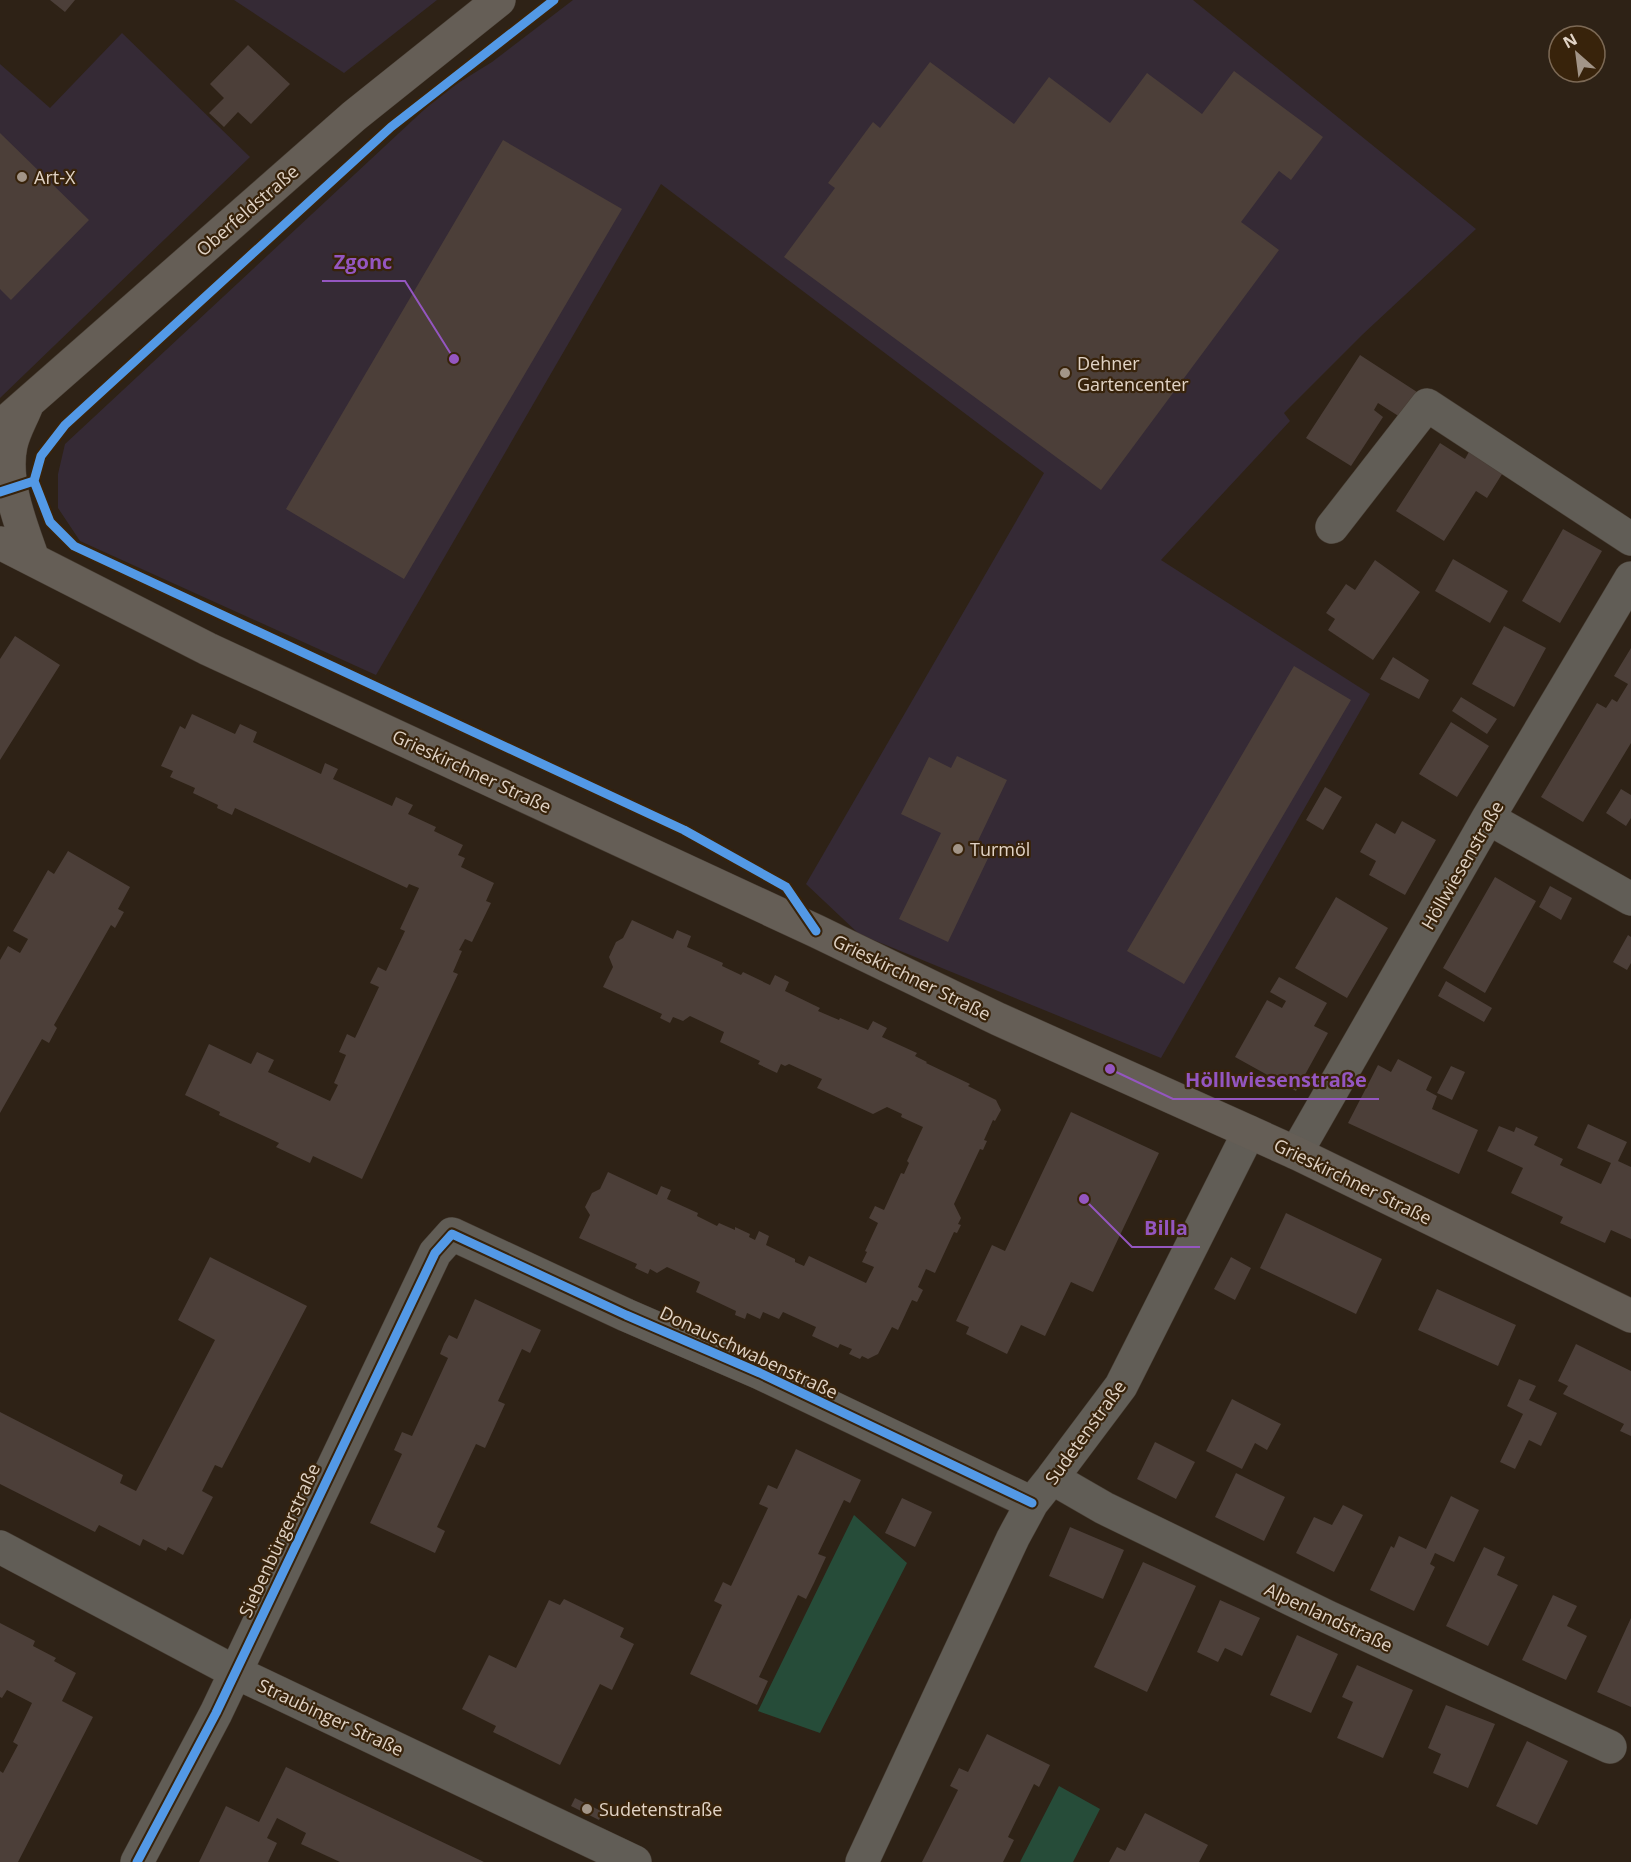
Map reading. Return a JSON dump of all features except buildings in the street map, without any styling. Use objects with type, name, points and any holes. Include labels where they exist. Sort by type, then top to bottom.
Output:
[{"type":"main road","name":"Oberfeldstraße","points":[[0,428],[354,116],[499,0]]},
{"type":"main road","points":[[27,404],[11,445],[10,477],[18,517],[33,559]]},
{"type":"main road","name":"Grieskirchner Straße","points":[[0,543],[208,649],[816,931],[998,1019],[1296,1153],[1631,1316]]},
{"type":"street","points":[[1332,527],[1427,405],[1631,539]]},
{"type":"street","name":"Höllwiesenstraße","points":[[1296,1153],[1488,818],[1631,578]]},
{"type":"street","points":[[1488,818],[1631,899]]},
{"type":"street","name":"Sudetenstraße","points":[[862,1862],[1008,1548],[1032,1503],[1120,1386],[1249,1132]]},
{"type":"street","name":"Donauschwabenstraße","points":[[452,1234],[626,1315],[760,1373],[1032,1503]]},
{"type":"street","name":"Siebenbürgerstraße","points":[[137,1862],[216,1713],[435,1253],[452,1234]]},
{"type":"street","name":"Alpenlandstraße","points":[[1052,1478],[1104,1508],[1317,1612],[1610,1747]]},
{"type":"street","name":"Straubinger Straße","points":[[0,1547],[235,1672],[635,1862]]},
{"type":"shaded area","points":[[234,0],[437,0],[344,73]]},
{"type":"shaded area","points":[[573,0],[1193,0],[1476,229],[1362,335],[1284,413],[1290,421],[1161,560],[1370,694],[1161,1058],[859,934],[806,884],[1044,473],[661,184],[376,675],[80,541],[58,508],[58,474],[65,444],[442,93],[492,62]]},
{"type":"shaded area","points":[[122,33],[250,157],[0,398],[0,64],[50,108]]},
{"type":"green space","points":[[854,1515],[907,1563],[820,1733],[758,1711]]},
{"type":"green space","points":[[1059,1786],[1100,1809],[1073,1862],[1020,1862]]},
{"type":"cycle path","points":[[34,481],[41,456],[65,425],[391,127],[554,0]]},
{"type":"cycle path","points":[[0,492],[34,481],[50,522],[74,546],[684,830],[786,887],[816,931]]},
{"type":"cycle path","points":[[137,1862],[216,1713],[435,1253],[452,1234],[626,1315],[760,1373],[1032,1503]]},
{"type":"place","name":"Art-X","points":[[22,177]]},
{"type":"place","name":"Zgonc","points":[[454,359]]},
{"type":"place","name":"Dehner Gartencenter","points":[[1065,373]]},
{"type":"place","name":"Turmöl","points":[[958,849]]},
{"type":"place","name":"Hölllwiesenstraße","points":[[1110,1069]]},
{"type":"place","name":"Billa","points":[[1084,1199]]},
{"type":"place","name":"Sudetenstraße","points":[[587,1809]]}]
